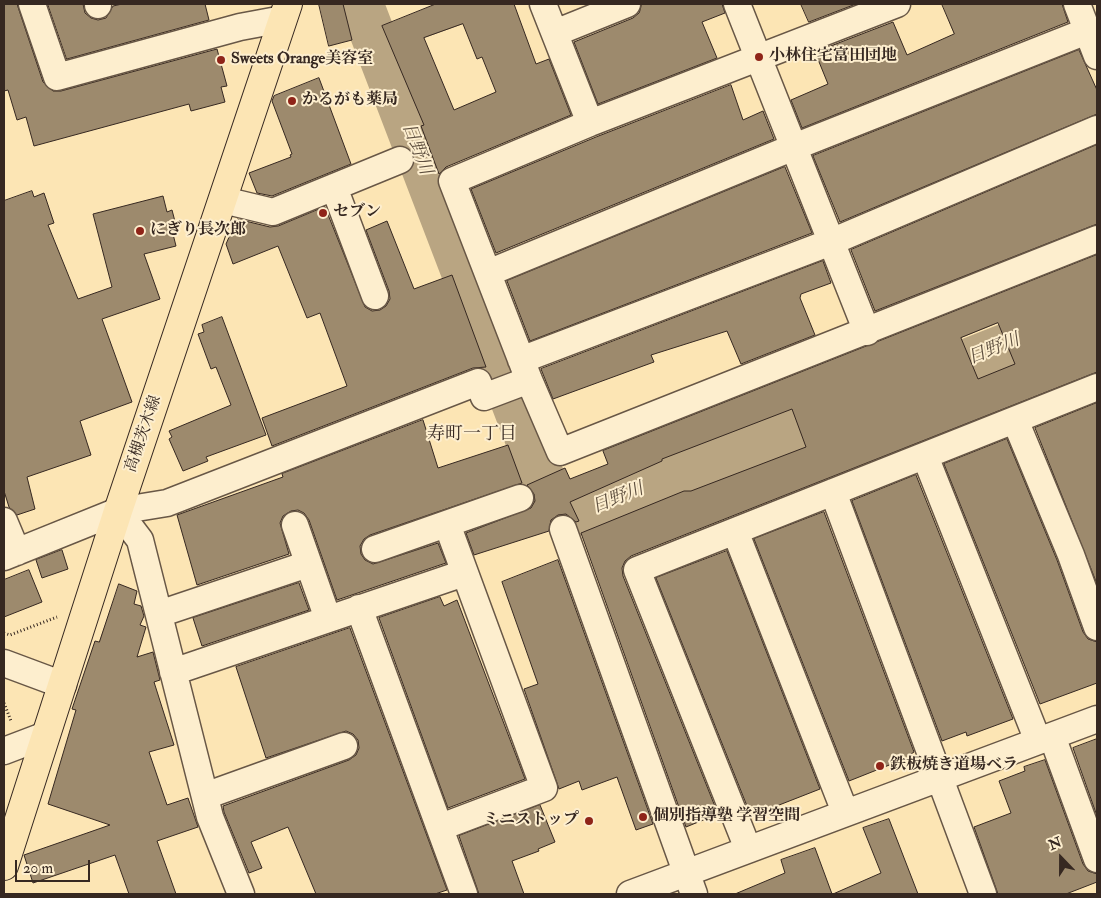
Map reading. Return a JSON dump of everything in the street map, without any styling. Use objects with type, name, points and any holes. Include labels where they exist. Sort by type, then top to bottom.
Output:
[{"type":"main road","name":"高槻茨木線","points":[[4,866],[118,511],[286,11]]},
{"type":"street","points":[[32,4],[57,77],[240,27],[286,11]]},
{"type":"street","points":[[543,4],[590,124]]},
{"type":"street","points":[[555,33],[627,4]]},
{"type":"street","points":[[738,4],[867,332]]},
{"type":"street","points":[[897,4],[590,124],[452,181],[525,370],[560,452],[867,332],[1097,239]]},
{"type":"street","points":[[1077,4],[1097,56]]},
{"type":"street","points":[[488,273],[794,147],[1088,31]]},
{"type":"street","points":[[4,521],[10,555],[118,511],[167,503],[478,382],[484,397],[525,370],[1097,130]]},
{"type":"street","points":[[222,200],[273,212],[400,160]]},
{"type":"street","points":[[334,187],[375,296]]},
{"type":"street","points":[[748,849],[638,570],[1097,388]]},
{"type":"street","points":[[1015,420],[1071,555],[1097,627]]},
{"type":"street","points":[[925,456],[1097,860]]},
{"type":"street","points":[[833,492],[983,894]]},
{"type":"street","points":[[375,549],[520,498]]},
{"type":"street","points":[[118,511],[140,540],[210,817],[241,894]]},
{"type":"street","points":[[441,827],[544,788],[446,524]]},
{"type":"street","points":[[295,525],[328,619]]},
{"type":"street","points":[[563,529],[690,884]]},
{"type":"street","points":[[736,531],[845,812]]},
{"type":"street","points":[[159,614],[308,564]]},
{"type":"street","points":[[173,672],[464,573]]},
{"type":"street","points":[[359,608],[441,827],[464,894]]},
{"type":"street","points":[[4,663],[63,685]]},
{"type":"street","points":[[630,894],[690,884],[748,849],[1097,719]]},
{"type":"street","points":[[4,751],[46,735]]},
{"type":"street","points":[[205,796],[344,746]]},
{"type":"path","points":[[4,633],[10,635],[64,614]]},
{"type":"building","points":[[4,4],[17,4],[43,82],[53,91],[61,91],[217,49],[227,86],[221,87],[225,102],[191,111],[189,104],[34,146],[26,117],[17,120],[8,90],[4,91]]},
{"type":"building","points":[[48,4],[83,4],[85,13],[91,18],[98,20],[106,18],[113,6],[122,4],[205,4],[209,20],[67,59]]},
{"type":"building","points":[[319,4],[343,4],[352,40],[329,46]]},
{"type":"building","points":[[436,4],[514,4],[536,64],[549,59],[571,115],[446,167],[439,174],[421,126],[424,125],[382,26]],"holes":[[[463,24],[477,59],[482,57],[496,92],[454,110],[424,38]]]},
{"type":"building","points":[[642,4],[722,4],[725,13],[702,22],[717,58],[598,104],[574,42],[633,18],[639,13]]},
{"type":"building","points":[[801,4],[856,4],[809,22]]},
{"type":"building","points":[[942,4],[1062,4],[1068,22],[802,128],[791,100],[828,84],[815,52],[893,22],[907,55],[954,34]]},
{"type":"building","points":[[1079,50],[1097,90],[1097,114],[840,222],[813,156]]},
{"type":"building","points":[[319,78],[351,164],[272,196],[257,193],[249,173],[291,157],[290,155],[292,154],[272,101],[274,96]]},
{"type":"building","points":[[731,85],[743,120],[763,111],[774,139],[496,253],[471,189],[596,137]]},
{"type":"building","points":[[1097,145],[1097,224],[875,311],[851,250]]},
{"type":"building","points":[[785,167],[812,233],[530,341],[507,281]]},
{"type":"building","points":[[32,191],[34,197],[44,193],[54,223],[48,225],[78,299],[112,287],[93,214],[163,196],[167,212],[172,210],[178,233],[173,234],[176,246],[144,254],[160,299],[102,319],[132,402],[80,421],[91,455],[27,477],[35,509],[17,515],[9,507],[4,491],[4,201]]},
{"type":"building","points":[[325,207],[365,307],[372,311],[380,310],[386,306],[390,299],[389,291],[366,230],[387,221],[414,289],[452,275],[486,367],[473,368],[272,446],[262,418],[347,386],[320,313],[307,318],[278,246],[233,264],[226,244],[237,219],[270,227],[278,226]]},
{"type":"building","points":[[1097,255],[1097,372],[631,556],[625,561],[622,568],[623,576],[718,814],[686,827],[581,533],[684,491],[691,491],[806,447],[792,409],[662,459],[662,461],[570,502],[579,521],[576,522],[566,514],[558,515],[551,520],[549,531],[474,555],[466,533],[531,508],[535,501],[534,494],[527,485],[565,468],[570,479],[608,464],[603,451]],"holes":[[[998,323],[1015,364],[978,379],[961,338]]]},
{"type":"building","points":[[823,261],[831,283],[801,294],[800,298],[815,335],[741,364],[727,331],[651,355],[654,362],[553,399],[541,369]]},
{"type":"building","points":[[222,317],[266,435],[206,457],[208,461],[183,471],[169,439],[172,437],[169,431],[231,405],[216,367],[211,369],[198,334],[204,332],[202,325]]},
{"type":"building","points":[[1097,403],[1097,584],[1035,428]]},
{"type":"building","points":[[423,420],[438,468],[508,445],[522,483],[370,535],[364,539],[360,546],[361,554],[365,560],[373,564],[438,543],[446,563],[337,600],[309,520],[304,513],[298,510],[291,511],[283,516],[280,523],[289,554],[197,585],[177,515],[283,477],[282,474]]},
{"type":"building","points":[[1007,439],[1057,560],[1083,632],[1088,639],[1097,642],[1097,683],[1040,704],[944,464]]},
{"type":"building","points":[[916,475],[1013,719],[967,736],[966,732],[942,741],[852,501]]},
{"type":"building","points":[[824,512],[914,752],[911,754],[912,756],[849,781],[754,539]]},
{"type":"building","points":[[62,550],[68,569],[42,578],[36,560]]},
{"type":"building","points":[[727,551],[820,789],[751,816],[656,578]]},
{"type":"building","points":[[558,560],[653,824],[636,830],[617,777],[582,790],[579,781],[559,789],[524,689],[538,684],[502,582]]},
{"type":"building","points":[[29,570],[42,602],[4,617],[4,580]]},
{"type":"building","points":[[299,583],[309,610],[202,646],[193,618]]},
{"type":"building","points":[[119,584],[137,591],[134,604],[141,606],[144,616],[140,625],[146,627],[137,657],[153,652],[160,680],[154,682],[174,745],[149,752],[167,805],[188,798],[198,827],[157,841],[176,894],[129,894],[115,855],[33,883],[24,855],[110,825],[48,804],[76,710],[72,709],[95,641],[99,642]]},
{"type":"building","points":[[440,597],[444,606],[457,600],[525,779],[448,808],[379,618]]},
{"type":"building","points":[[350,628],[447,890],[435,894],[316,894],[288,827],[251,842],[262,868],[249,873],[224,812],[223,806],[349,760],[356,755],[359,748],[358,740],[353,734],[346,731],[266,758],[236,667]]},
{"type":"building","points":[[1097,739],[1097,816],[1073,748]]},
{"type":"building","points":[[1045,760],[1083,864],[1088,871],[1097,874],[1097,882],[1066,894],[998,894],[974,827],[1011,813],[999,781],[1025,771],[1024,767]]},
{"type":"building","points":[[540,805],[555,842],[538,849],[539,851],[512,861],[524,894],[479,894],[459,836]]},
{"type":"building","points":[[889,819],[918,894],[833,894],[881,873],[863,828]]},
{"type":"building","points":[[815,848],[832,894],[735,894],[785,873],[781,860]]},
{"type":"waterway","name":"日野川","points":[[361,4],[552,503],[566,512],[583,513],[1097,310]]},
{"type":"place","name":"小林住宅富田団地","points":[[759,57]]},
{"type":"place","name":"Sweets Orange美容室","points":[[221,60]]},
{"type":"place","name":"かるがも薬局","points":[[292,101]]},
{"type":"place","name":"セブン","points":[[323,213]]},
{"type":"place","name":"にぎり長次郎","points":[[140,231]]},
{"type":"place","name":"鉄板焼き道場ベラ","points":[[880,766]]},
{"type":"place","name":"個別指導塾 学習空間","points":[[643,817]]},
{"type":"place","name":"ミニストップ","points":[[589,821]]},
{"type":"district","name":"寿町一丁目","points":[[472,435]]}]
